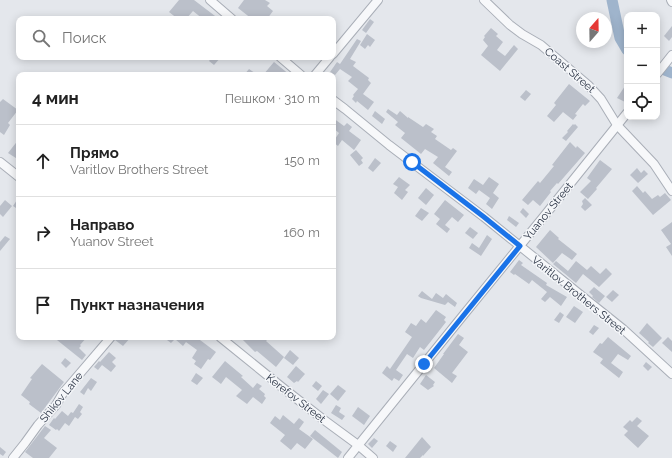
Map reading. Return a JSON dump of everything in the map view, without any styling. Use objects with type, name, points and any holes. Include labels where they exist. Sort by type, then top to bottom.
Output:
[{"type":"street","points":[[210,0],[229,16]]},
{"type":"street","points":[[336,50],[378,0]]},
{"type":"street","name":"Coast Street","points":[[484,0],[510,25],[541,45],[588,84],[601,99],[617,125],[638,148],[649,157],[672,191]]},
{"type":"street","points":[[660,70],[672,55]]},
{"type":"street","points":[[284,60],[298,72]]},
{"type":"street","points":[[318,72],[328,60]]},
{"type":"street","name":"Varitlov Brothers Street","points":[[336,102],[389,145],[484,217],[623,329],[672,374]]},
{"type":"street","name":"Yuanov Street","points":[[348,458],[624,117]]},
{"type":"street","points":[[0,162],[16,175]]},
{"type":"street","name":"Shikov Lane","points":[[12,458],[25,444],[38,425],[56,406],[63,393],[108,340]]},
{"type":"street","name":"Kerefov Street","points":[[224,340],[373,458]]},
{"type":"building","points":[[179,0],[194,0],[215,16],[199,16],[193,11],[189,16],[174,16],[169,12]]},
{"type":"building","points":[[244,0],[265,0],[270,3],[267,6],[273,11],[269,16],[248,16],[238,8]]},
{"type":"building","points":[[370,19],[374,22],[366,33],[362,30]]},
{"type":"building","points":[[672,26],[672,37],[669,41],[664,36]]},
{"type":"building","points":[[491,28],[498,34],[496,36],[503,42],[497,50],[505,56],[514,45],[518,49],[500,71],[481,55],[488,46],[483,40],[485,37],[484,36]]},
{"type":"building","points":[[367,34],[375,40],[370,47],[368,45],[365,49],[360,45]]},
{"type":"building","points":[[357,39],[361,41],[350,59],[356,62],[353,66],[369,78],[368,80],[371,83],[363,94],[374,102],[368,110],[352,99],[354,96],[353,95],[358,89],[348,81],[352,77],[340,69],[336,74],[336,72],[330,72],[337,62],[340,64]]},
{"type":"building","points":[[210,60],[218,60],[214,65],[209,61]]},
{"type":"building","points":[[274,62],[286,72],[266,72]]},
{"type":"building","points":[[249,69],[254,72],[246,72]]},
{"type":"building","points":[[569,84],[590,101],[585,106],[583,104],[575,114],[577,115],[573,120],[563,112],[554,122],[547,116],[556,105],[554,103]]},
{"type":"building","points":[[624,88],[624,102],[617,98]]},
{"type":"building","points":[[526,90],[531,94],[525,101],[520,97]]},
{"type":"building","points":[[3,99],[16,109],[16,113],[8,123],[10,125],[4,135],[0,132],[0,102]]},
{"type":"building","points":[[388,109],[397,115],[400,111],[423,127],[426,124],[434,129],[431,132],[437,136],[435,139],[451,150],[453,148],[457,151],[445,167],[452,172],[449,176],[433,163],[438,157],[425,149],[421,154],[401,138],[405,133],[395,125],[398,122],[386,112]]},
{"type":"building","points":[[375,111],[385,119],[382,124],[372,116]]},
{"type":"building","points":[[336,120],[344,126],[347,123],[352,127],[349,131],[361,140],[354,150],[342,140],[338,146],[336,144],[336,138],[339,133],[336,130]]},
{"type":"building","points":[[573,124],[578,127],[566,141],[562,138]]},
{"type":"building","points":[[570,142],[576,148],[577,146],[585,153],[550,191],[551,192],[540,206],[533,200],[528,205],[522,200],[538,181],[540,183],[554,166],[552,165]]},
{"type":"building","points":[[16,143],[16,158],[8,153]]},
{"type":"building","points":[[356,150],[363,158],[361,160],[363,163],[359,166],[350,155]]},
{"type":"building","points":[[375,158],[381,163],[373,172],[368,168]]},
{"type":"building","points":[[600,160],[612,169],[588,199],[580,192],[591,181],[587,178]]},
{"type":"building","points":[[637,168],[641,173],[644,170],[648,174],[638,183],[630,175]]},
{"type":"building","points":[[399,177],[410,185],[405,190],[408,192],[402,200],[394,193],[398,187],[393,184]]},
{"type":"building","points":[[489,177],[499,184],[493,193],[499,198],[492,209],[486,204],[490,198],[479,190],[476,194],[468,188],[474,179],[483,185]]},
{"type":"building","points":[[637,186],[643,193],[645,191],[652,199],[658,195],[660,197],[665,193],[671,200],[653,215],[632,191]]},
{"type":"building","points":[[426,188],[434,195],[426,205],[418,198]]},
{"type":"building","points":[[585,198],[592,205],[585,211],[581,207],[583,204],[582,201]]},
{"type":"building","points":[[5,200],[12,206],[3,217],[0,214],[0,206]]},
{"type":"building","points":[[445,200],[464,215],[458,222],[452,217],[445,225],[450,229],[447,233],[436,224],[440,219],[434,214]]},
{"type":"building","points":[[421,208],[429,213],[422,221],[415,216]]},
{"type":"building","points":[[523,208],[529,214],[526,218],[520,212]]},
{"type":"building","points":[[509,216],[519,223],[516,227],[507,220]]},
{"type":"building","points":[[672,222],[672,256],[666,247],[671,244],[661,230]]},
{"type":"building","points":[[470,227],[478,233],[473,239],[465,233]]},
{"type":"building","points":[[550,230],[559,238],[558,239],[577,254],[572,260],[562,253],[553,263],[536,247]]},
{"type":"building","points":[[487,235],[492,239],[481,256],[469,248],[472,243],[479,248]]},
{"type":"building","points":[[5,236],[10,239],[0,251],[0,242]]},
{"type":"building","points":[[519,260],[523,263],[521,265],[547,283],[546,285],[567,297],[561,306],[550,297],[545,302],[541,299],[547,292],[532,280],[529,284],[510,272]]},
{"type":"building","points":[[556,261],[568,271],[576,261],[587,270],[591,266],[600,274],[606,268],[612,274],[599,287],[583,274],[576,283],[553,264]]},
{"type":"building","points":[[594,287],[605,296],[599,303],[589,292]]},
{"type":"building","points":[[613,290],[619,295],[612,302],[606,297]]},
{"type":"building","points":[[422,291],[432,299],[436,293],[443,298],[446,294],[457,303],[455,307],[448,302],[445,305],[421,298],[418,296]]},
{"type":"building","points":[[574,306],[583,312],[575,323],[566,317]]},
{"type":"building","points":[[436,310],[446,317],[444,320],[446,322],[424,350],[420,347],[413,358],[407,354],[396,370],[403,375],[399,381],[394,378],[392,381],[382,373],[387,366],[390,369],[412,337],[405,332],[411,323],[416,326],[421,319],[426,323]]},
{"type":"building","points":[[560,312],[564,315],[559,323],[554,320]]},
{"type":"building","points":[[647,323],[662,338],[653,347],[639,333]]},
{"type":"building","points":[[594,325],[599,328],[593,335],[589,332]]},
{"type":"building","points":[[458,334],[464,338],[459,345],[468,352],[452,373],[457,376],[452,383],[434,368]]},
{"type":"building","points":[[608,337],[631,356],[628,360],[618,354],[611,363],[623,372],[619,378],[600,363],[603,359],[593,352],[600,343],[602,344]]},
{"type":"building","points":[[668,337],[672,341],[672,352],[662,343]]},
{"type":"building","points":[[57,340],[84,340],[79,348],[86,355],[82,360]]},
{"type":"building","points":[[115,340],[128,340],[123,346]]},
{"type":"building","points":[[167,340],[174,340],[171,343]]},
{"type":"building","points":[[176,340],[200,340],[216,352],[210,360],[208,359],[201,369],[194,364],[196,361],[192,358],[197,350],[186,342],[183,346]]},
{"type":"building","points":[[243,340],[267,340],[266,341],[284,357],[276,367],[257,351],[255,352]]},
{"type":"building","points":[[290,350],[299,358],[293,365],[284,358]]},
{"type":"building","points":[[109,352],[116,358],[112,362],[116,366],[111,372],[102,365],[98,370],[94,367],[99,361],[100,362]]},
{"type":"building","points":[[65,358],[71,363],[66,368],[61,363]]},
{"type":"building","points":[[225,361],[243,376],[241,377],[253,388],[257,383],[262,386],[259,389],[265,394],[264,396],[266,398],[262,404],[253,397],[247,404],[236,396],[242,390],[226,377],[221,384],[212,377]]},
{"type":"building","points":[[646,362],[652,367],[648,371],[643,366]]},
{"type":"building","points":[[42,364],[64,382],[41,413],[29,404],[30,402],[21,395],[32,379],[30,378]]},
{"type":"building","points":[[296,366],[305,374],[298,382],[297,381],[294,383],[287,377]]},
{"type":"building","points":[[196,373],[203,378],[197,385],[191,381]]},
{"type":"building","points":[[426,375],[435,382],[433,385],[434,386],[428,390],[420,384]]},
{"type":"building","points":[[91,378],[97,382],[91,391],[88,388],[84,395],[80,392]]},
{"type":"building","points":[[316,381],[322,386],[318,391],[312,386]]},
{"type":"building","points":[[338,385],[346,391],[338,401],[330,394]]},
{"type":"building","points":[[323,390],[329,394],[321,404],[316,399]]},
{"type":"building","points":[[79,404],[83,407],[80,412],[82,414],[78,419],[75,417],[69,426],[65,423],[59,431],[49,425],[62,411],[68,416],[71,412],[73,413]]},
{"type":"building","points":[[336,405],[341,408],[339,412],[345,416],[342,420],[331,413]]},
{"type":"building","points":[[358,407],[370,416],[364,425],[352,416]]},
{"type":"building","points":[[283,415],[294,424],[299,418],[304,422],[299,429],[313,439],[305,449],[297,443],[291,450],[280,441],[285,435],[270,423],[275,416],[280,420]]},
{"type":"building","points":[[637,417],[642,421],[637,426],[649,436],[638,448],[624,435],[628,431],[623,427],[630,420],[632,422]]},
{"type":"building","points":[[45,426],[51,430],[44,438],[57,448],[49,458],[33,458],[25,452]]},
{"type":"building","points":[[315,430],[342,452],[338,458],[310,436]]},
{"type":"building","points":[[422,437],[431,447],[420,458],[405,458]]},
{"type":"building","points":[[374,438],[378,441],[372,448],[368,444]]},
{"type":"building","points":[[390,441],[397,446],[393,452],[386,446]]},
{"type":"building","points":[[0,447],[6,452],[3,456],[0,454]]},
{"type":"waterway","points":[[612,0],[620,38],[626,48]]},
{"type":"waterway","points":[[660,68],[672,73]]},
{"type":"route","points":[[412,162],[520,246],[424,364]]}]
